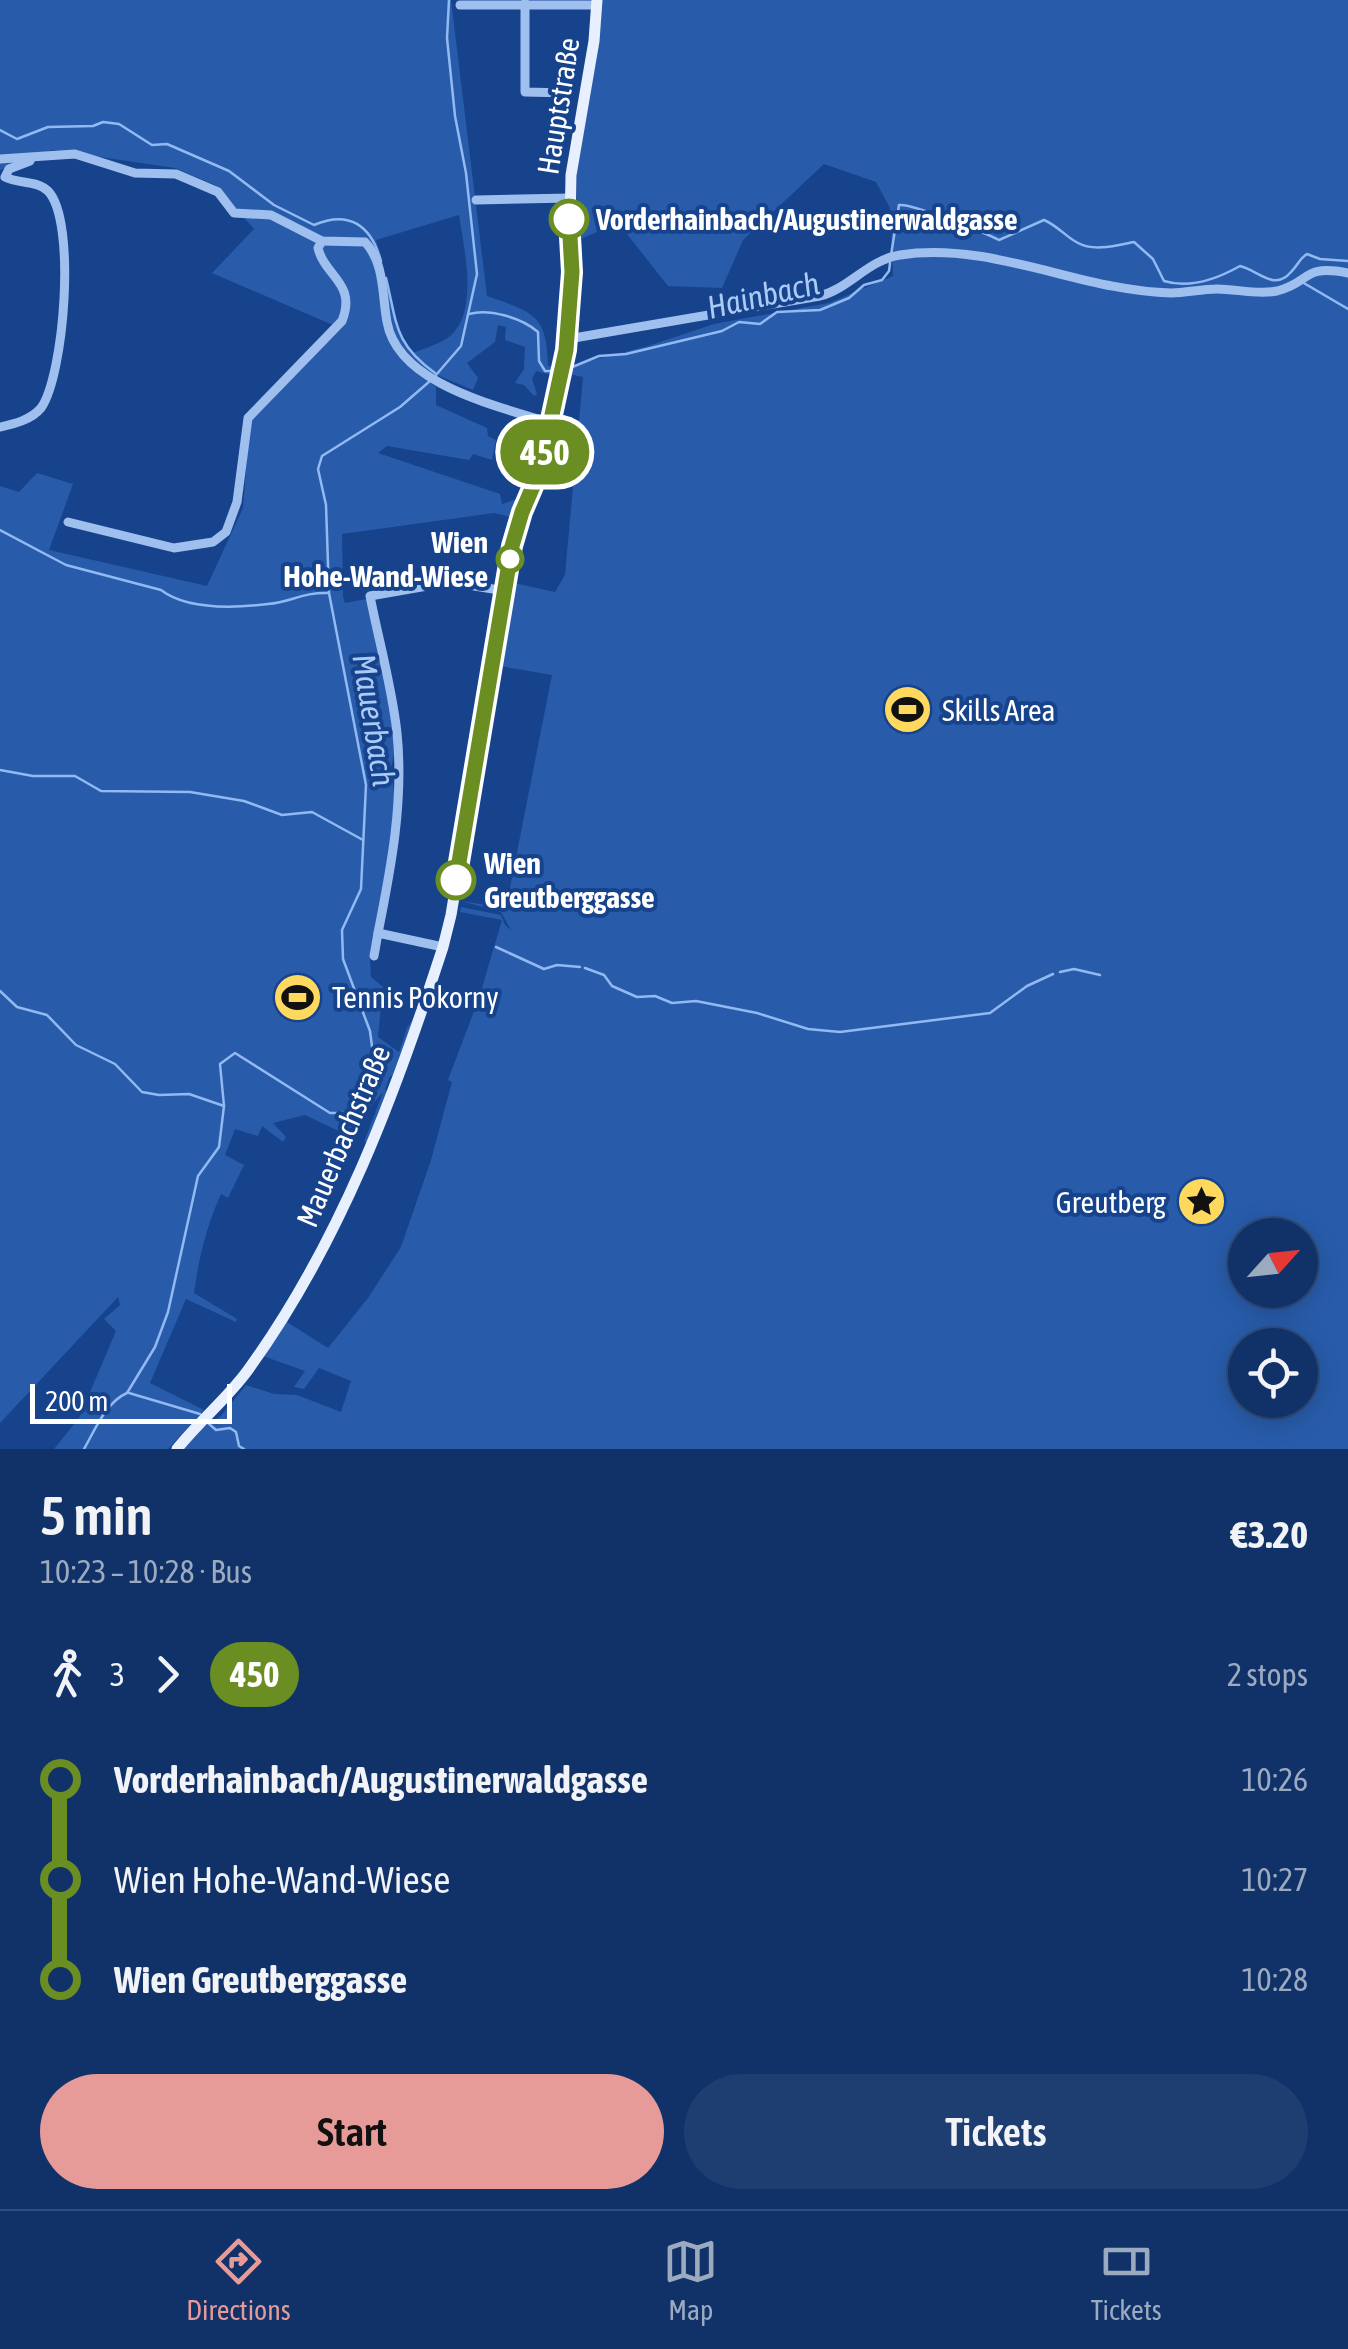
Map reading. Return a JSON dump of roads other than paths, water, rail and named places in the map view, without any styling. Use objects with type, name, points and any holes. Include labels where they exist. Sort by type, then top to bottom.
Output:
[{"type":"main road","name":"Hauptstraße","points":[[568,339],[572,272],[570,198],[597,3]]},
{"type":"main road","name":"Mauerbachstraße","points":[[176,1449],[240,1381],[272,1334],[344,1206],[393,1090],[451,915],[516,531],[540,470],[568,339]]},
{"type":"street","points":[[525,2],[524,92],[568,92]]},
{"type":"street","points":[[460,4],[597,3]]},
{"type":"street","points":[[0,159],[76,154],[134,173],[176,174],[218,192],[234,213],[270,216],[322,242],[365,242],[374,254],[382,282],[389,330],[404,356],[424,375],[442,384],[550,423]]},
{"type":"street","points":[[0,427],[34,415],[43,405],[60,345],[64,258],[55,204],[43,187],[9,180],[5,175],[9,169],[38,158]]},
{"type":"street","points":[[476,200],[570,198]]},
{"type":"street","points":[[68,522],[174,548],[213,542],[226,532],[237,502],[248,418],[342,321],[347,308],[336,274],[320,257],[318,248],[322,242]]},
{"type":"street","points":[[568,339],[820,296],[840,288],[880,260],[895,256],[970,255],[1112,286],[1174,293],[1268,292],[1319,270],[1348,273]]},
{"type":"street","points":[[374,956],[398,815],[397,735],[370,596],[450,582],[505,591]]},
{"type":"street","points":[[378,933],[443,947]]},
{"type":"waterway","name":"Mauerbach","points":[[436,375],[461,346],[477,274],[447,38],[449,0]]},
{"type":"waterway","points":[[0,130],[17,139],[48,127],[119,124],[152,145],[167,144],[229,171],[274,205],[314,225],[338,219],[357,224],[371,238],[381,261]]},
{"type":"waterway","name":"Hainbach","points":[[891,255],[899,205],[932,213],[999,240],[1044,220],[1084,246],[1134,242],[1153,259],[1164,281],[1174,283],[1203,281],[1240,266],[1278,280],[1285,278],[1307,254],[1348,261]]},
{"type":"waterway","name":"Hainbach","points":[[565,370],[599,356],[626,354],[722,331],[739,322],[760,324],[777,312],[820,310],[849,298],[864,285],[882,280],[890,263]]},
{"type":"waterway","points":[[386,278],[404,342],[435,373]]},
{"type":"waterway","points":[[1302,282],[1348,309]]},
{"type":"waterway","name":"Hainbach","points":[[469,314],[495,313],[531,327],[538,332],[539,361],[545,371],[557,371]]},
{"type":"waterway","name":"Mauerbach","points":[[84,1449],[107,1410],[127,1393],[155,1347],[168,1312],[198,1176],[219,1147],[224,1106],[220,1064],[235,1053],[330,1113],[346,1113],[366,1099],[375,1069],[370,1031],[343,959],[342,930],[361,889],[366,785],[329,593],[326,505],[318,469],[322,456],[400,407],[430,381]]},
{"type":"waterway","points":[[0,530],[66,565],[198,604],[255,605],[329,593]]},
{"type":"waterway","points":[[0,770],[33,776],[75,776],[101,791],[190,792],[244,801],[282,815],[312,812],[363,840]]},
{"type":"waterway","points":[[496,947],[544,969],[557,965],[580,967]]},
{"type":"waterway","points":[[585,968],[604,975],[612,986],[637,997],[655,996],[672,1003],[696,1001],[757,1013],[808,1029],[840,1032],[990,1013],[1027,986],[1053,974]]},
{"type":"waterway","points":[[1060,972],[1074,969],[1100,975]]},
{"type":"waterway","points":[[0,991],[17,1007],[47,1015],[76,1045],[115,1064],[142,1092],[189,1094],[224,1106]]},
{"type":"waterway","points":[[129,1393],[200,1414]]},
{"type":"waterway","points":[[208,1423],[216,1430],[230,1428],[236,1432],[239,1446],[244,1449]]},
{"type":"place","name":"Vorderhainbach/Augustinerwaldgasse","points":[[569,219]]},
{"type":"place","name":"Wien Hohe-Wand-Wiese","points":[[510,559]]},
{"type":"place","name":"Skills Area","points":[[907,710]]},
{"type":"place","name":"Wien Greutberggasse","points":[[456,880]]},
{"type":"place","name":"Tennis Pokorny","points":[[297,997]]},
{"type":"place","name":"Greutberg","points":[[1201,1202]]}]
